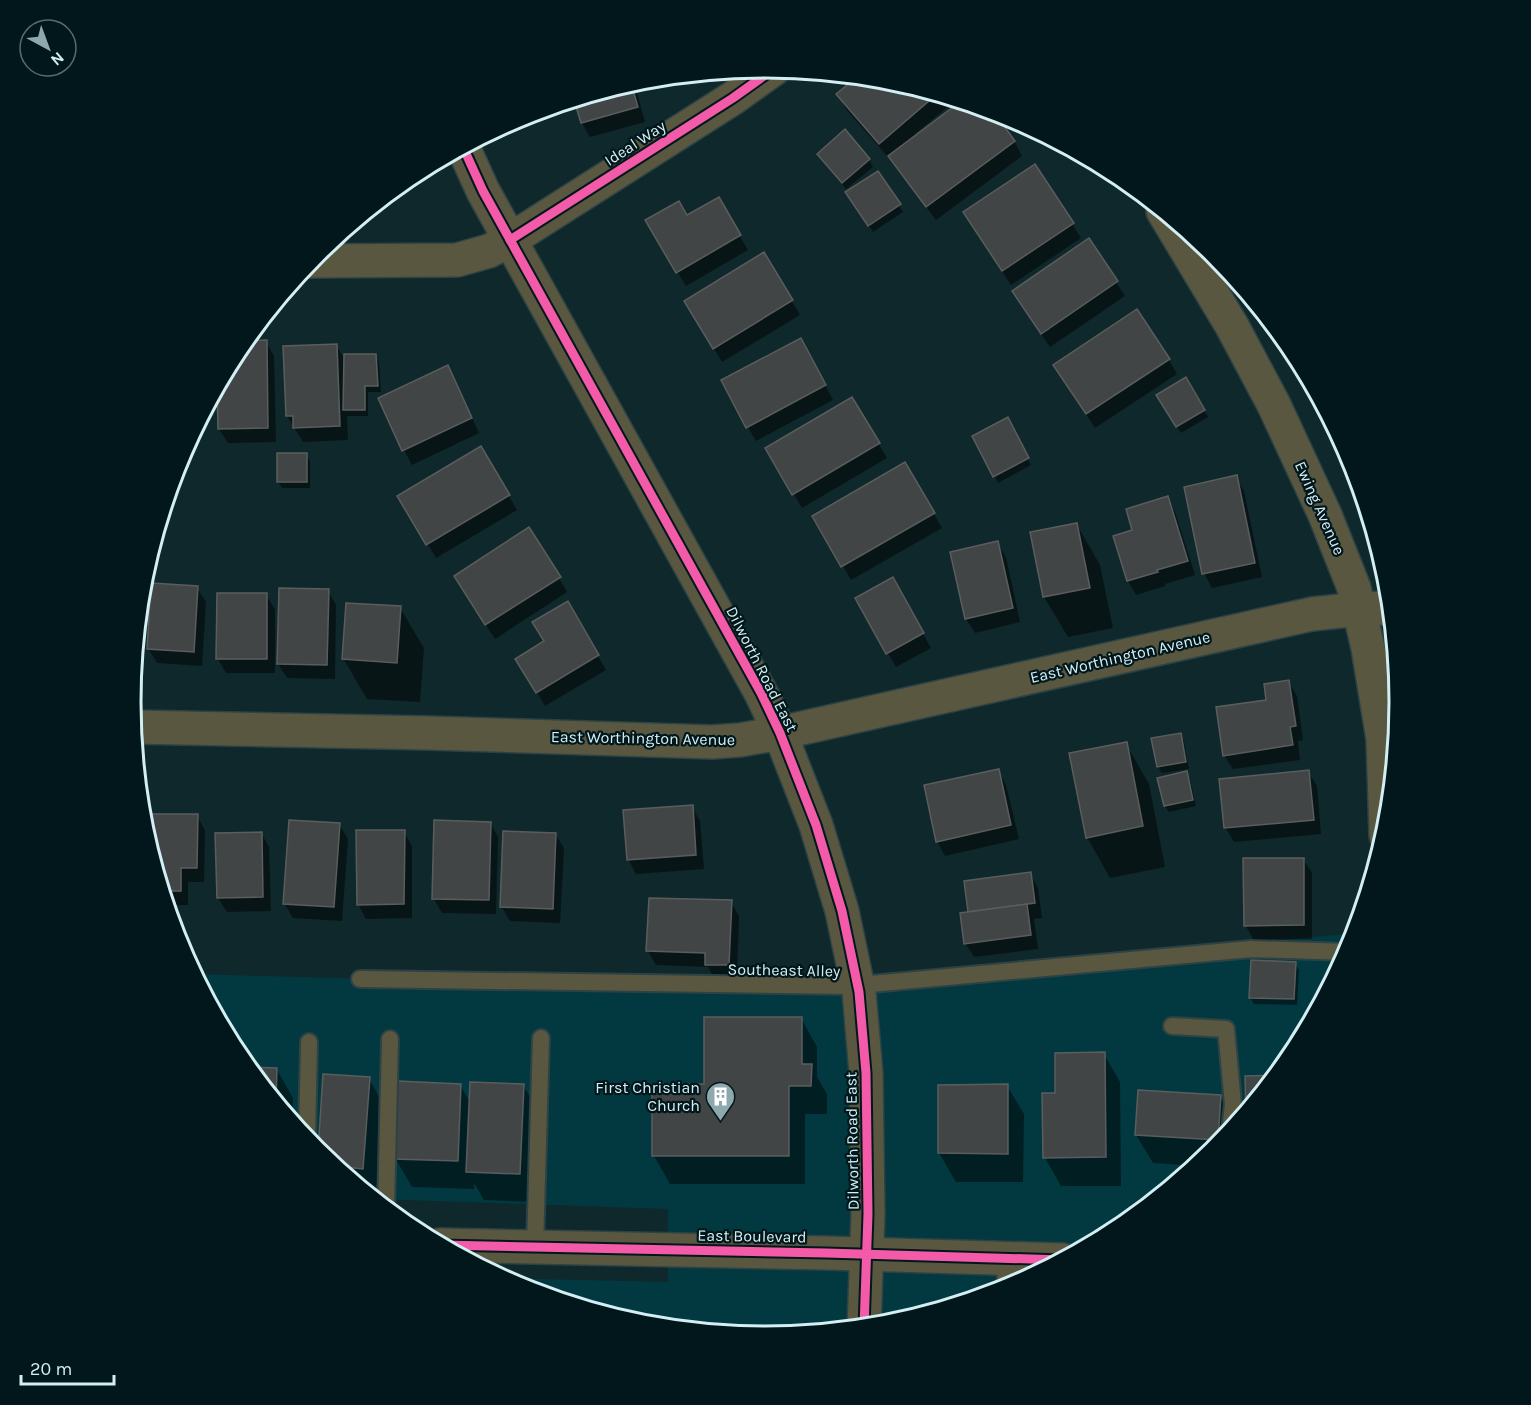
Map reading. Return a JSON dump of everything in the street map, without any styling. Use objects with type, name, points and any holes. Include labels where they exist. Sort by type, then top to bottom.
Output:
[{"type":"street","name":"Ideal Way","points":[[324,261],[457,260],[489,251],[510,240],[761,78]]},
{"type":"street","name":"Dilworth Road East","points":[[466,155],[483,191],[755,683],[780,733],[816,825],[842,911],[857,986],[866,1073],[868,1214],[864,1319]]},
{"type":"street","name":"Ewing Avenue","points":[[1175,232],[1232,326],[1274,405],[1325,515],[1354,588],[1376,609],[1368,648],[1383,739],[1384,787]]},
{"type":"street","name":"East Worthington Avenue","points":[[142,727],[712,742],[740,740],[1312,614],[1376,609]]},
{"type":"street","name":"East Boulevard","points":[[457,1245],[867,1254],[1005,1274],[1030,1268]]},
{"type":"lane","name":"Southeast Alley","points":[[360,979],[857,986],[1251,949],[1338,951]]},
{"type":"lane","points":[[1172,1026],[1226,1029],[1233,1104],[1232,1118]]},
{"type":"lane","points":[[535,1247],[541,1038]]},
{"type":"lane","points":[[386,1199],[390,1039]]},
{"type":"lane","points":[[307,1126],[309,1042]]},
{"type":"shaded area","points":[[1345,934],[1326,979],[1306,1015],[1261,1083],[1207,1144],[1177,1172],[1112,1222],[1042,1263],[966,1294],[927,1306],[847,1322],[766,1327],[684,1322],[644,1315],[565,1294],[526,1279],[668,1282],[668,1209],[387,1199],[324,1144],[270,1083],[225,1015],[203,974],[554,984],[906,988],[1104,971],[1104,955]]},
{"type":"building","points":[[849,83],[930,100],[879,144],[836,94]]},
{"type":"building","points":[[634,92],[638,107],[581,123],[576,108]]},
{"type":"building","points":[[953,107],[1004,126],[1015,141],[926,207],[888,156]]},
{"type":"building","points":[[845,129],[870,159],[842,183],[817,154]]},
{"type":"building","points":[[1035,164],[1074,223],[1002,271],[963,212]]},
{"type":"building","points":[[878,171],[901,204],[868,226],[845,192]]},
{"type":"building","points":[[719,197],[741,235],[676,273],[645,220],[679,201],[687,215]]},
{"type":"building","points":[[1089,238],[1118,281],[1041,334],[1012,291]]},
{"type":"building","points":[[764,252],[793,300],[713,349],[684,301]]},
{"type":"building","points":[[1137,309],[1170,359],[1086,414],[1053,365]]},
{"type":"building","points":[[801,338],[826,385],[746,428],[721,380]]},
{"type":"building","points":[[257,340],[267,340],[268,428],[218,429],[217,404]]},
{"type":"building","points":[[337,344],[340,426],[293,428],[293,416],[286,416],[283,346]]},
{"type":"building","points":[[344,354],[376,354],[378,386],[365,386],[365,410],[343,410]]},
{"type":"building","points":[[448,365],[472,418],[402,451],[378,398]]},
{"type":"building","points":[[1186,377],[1205,410],[1176,427],[1156,395]]},
{"type":"building","points":[[852,397],[880,443],[792,495],[765,448]]},
{"type":"building","points":[[1008,417],[1029,458],[993,477],[972,436]]},
{"type":"building","points":[[481,446],[510,495],[426,545],[397,496]]},
{"type":"building","points":[[277,453],[307,453],[307,482],[277,482]]},
{"type":"building","points":[[905,462],[935,513],[841,567],[812,516]]},
{"type":"building","points":[[1237,475],[1255,563],[1202,574],[1184,487]]},
{"type":"building","points":[[1168,496],[1188,561],[1127,581],[1113,536],[1132,530],[1126,509]]},
{"type":"building","points":[[1077,523],[1090,588],[1043,597],[1030,532]]},
{"type":"building","points":[[529,527],[561,577],[485,625],[454,576]]},
{"type":"building","points":[[998,541],[1013,608],[965,619],[950,552]]},
{"type":"building","points":[[893,577],[924,633],[886,654],[855,598]]},
{"type":"building","points":[[153,583],[198,586],[194,652],[147,649]]},
{"type":"building","points":[[279,588],[329,589],[327,665],[277,664]]},
{"type":"building","points":[[217,593],[267,593],[267,659],[216,659]]},
{"type":"building","points":[[568,601],[599,655],[536,693],[515,659],[544,641],[532,622]]},
{"type":"building","points":[[346,603],[401,606],[397,663],[342,659]]},
{"type":"building","points":[[1289,680],[1296,726],[1290,727],[1293,745],[1223,756],[1216,707],[1266,700],[1264,684]]},
{"type":"building","points":[[1181,733],[1186,762],[1157,767],[1151,738]]},
{"type":"building","points":[[1127,742],[1143,826],[1086,838],[1069,753]]},
{"type":"building","points":[[999,769],[1011,825],[936,842],[924,785]]},
{"type":"building","points":[[1309,770],[1314,820],[1224,828],[1219,779]]},
{"type":"building","points":[[1187,771],[1193,800],[1164,806],[1157,778]]},
{"type":"building","points":[[693,805],[696,855],[627,860],[623,810]]},
{"type":"building","points":[[151,814],[198,814],[197,868],[181,868],[181,891],[170,891]]},
{"type":"building","points":[[289,820],[340,823],[334,907],[283,904]]},
{"type":"building","points":[[434,820],[491,822],[489,900],[432,899]]},
{"type":"building","points":[[356,830],[405,830],[404,904],[357,905]]},
{"type":"building","points":[[503,831],[556,833],[553,909],[500,907]]},
{"type":"building","points":[[262,832],[263,897],[217,898],[215,833]]},
{"type":"building","points":[[1243,858],[1304,858],[1304,925],[1244,926]]},
{"type":"building","points":[[1031,872],[1035,903],[968,912],[964,881]]},
{"type":"building","points":[[649,898],[732,900],[729,965],[705,965],[705,953],[646,951]]},
{"type":"building","points":[[1027,904],[1031,935],[964,944],[960,913]]},
{"type":"building","points":[[1251,960],[1296,962],[1294,999],[1249,998]]},
{"type":"building","name":"First Christian Church","points":[[704,1017],[802,1017],[802,1064],[812,1064],[811,1086],[789,1086],[789,1156],[652,1156],[652,1084],[704,1084]]},
{"type":"building","points":[[1105,1052],[1106,1157],[1043,1158],[1042,1093],[1055,1093],[1055,1053]]},
{"type":"building","points":[[259,1067],[277,1068],[276,1091]]},
{"type":"building","points":[[323,1074],[370,1077],[363,1169],[349,1168],[319,1138]]},
{"type":"building","points":[[1266,1075],[1246,1101],[1245,1076]]},
{"type":"building","points":[[397,1081],[461,1084],[458,1161],[394,1159]]},
{"type":"building","points":[[470,1082],[524,1084],[520,1174],[466,1172]]},
{"type":"building","points":[[1008,1084],[1008,1154],[938,1153],[938,1085]]},
{"type":"building","points":[[1138,1090],[1221,1095],[1219,1132],[1211,1140],[1135,1135]]},
{"type":"cycle path","points":[[510,240],[761,78]]},
{"type":"cycle path","points":[[466,155],[483,191],[761,693],[780,733],[816,825],[842,911],[859,992],[866,1073],[868,1214],[864,1319]]},
{"type":"cycle path","points":[[457,1245],[1048,1260]]},
{"type":"place","name":"First Christian Church","points":[[721,1122]]}]
